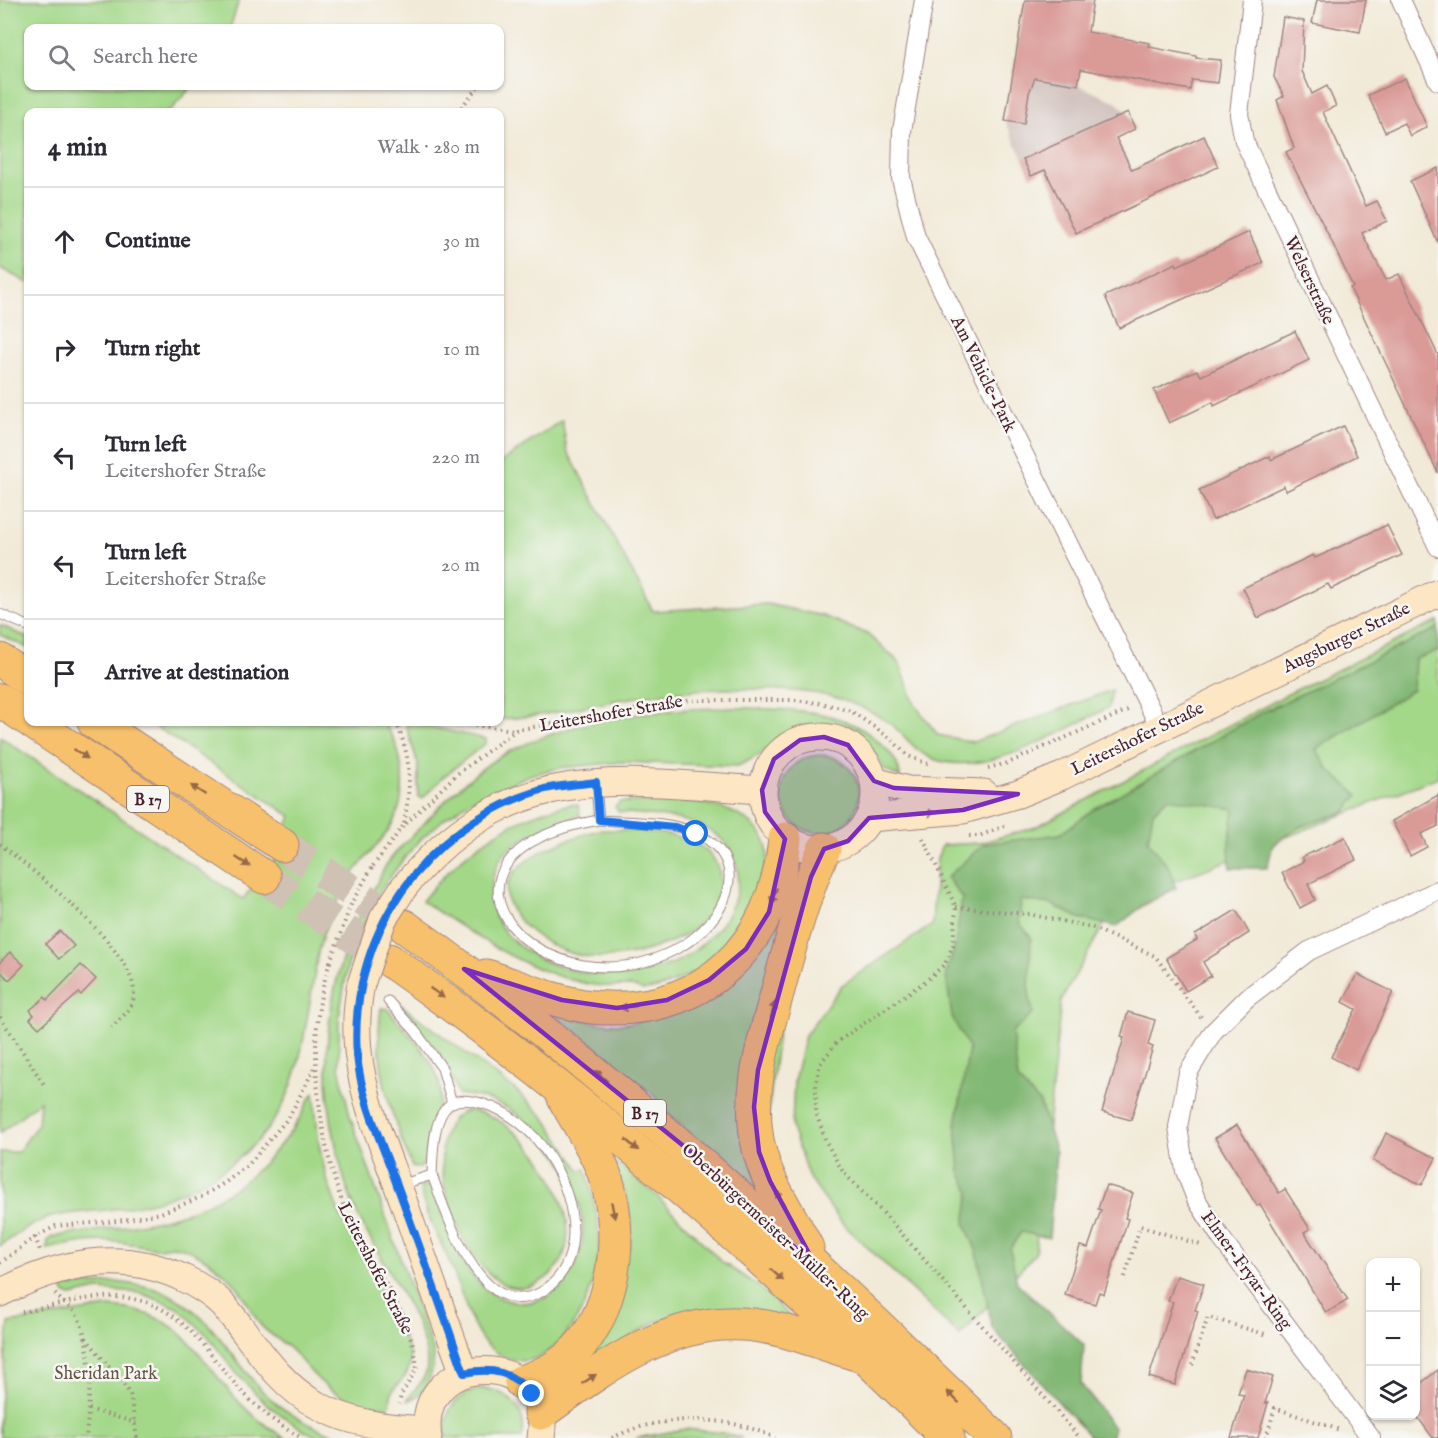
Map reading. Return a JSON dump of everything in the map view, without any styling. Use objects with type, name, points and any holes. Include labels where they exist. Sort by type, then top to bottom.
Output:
[{"type":"highway","points":[[0,660],[24,676]]},
{"type":"highway","name":"B 17","points":[[0,700],[24,716]]},
{"type":"highway","name":"B 17","points":[[39,726],[264,877]]},
{"type":"highway","name":"B 17","points":[[100,726],[282,845]]},
{"type":"highway","points":[[464,969],[590,1007],[642,1005],[688,992],[727,966],[746,949],[759,930],[777,889],[785,839]]},
{"type":"highway","points":[[817,1268],[770,1181],[759,1152],[754,1107],[758,1070],[797,922],[811,877],[824,849]]},
{"type":"highway","name":"Oberbürgermeister-Müller-Ring","points":[[404,926],[576,1055],[655,1122],[817,1268],[995,1438]]},
{"type":"highway","name":"Oberbürgermeister-Müller-Ring","points":[[389,960],[554,1081],[670,1177],[948,1438]]},
{"type":"highway","points":[[521,1382],[556,1367],[578,1347],[602,1306],[615,1258],[615,1223],[609,1187],[598,1160],[554,1081]]},
{"type":"highway","points":[[541,1425],[643,1346],[680,1331],[711,1324],[743,1324],[779,1330],[863,1356]]},
{"type":"street","name":"Am Vehicle-Park","points":[[924,0],[902,131],[901,178],[916,237],[1159,726]]},
{"type":"street","name":"Welserstraße","points":[[1252,0],[1239,114],[1244,141],[1438,547]]},
{"type":"street","points":[[1401,0],[1438,81]]},
{"type":"street","name":"Augsburger Straße","points":[[1255,681],[1438,593]]},
{"type":"street","name":"Leitershofer Straße","points":[[869,818],[963,810],[1018,794],[1062,776],[1159,726],[1255,681]]},
{"type":"street","points":[[812,738],[836,740],[848,746],[859,754],[874,781],[875,796],[869,818],[860,831],[848,841],[824,849],[799,846],[785,839],[765,812],[762,790],[766,774],[781,752],[800,740],[812,738]]},
{"type":"street","name":"Leitershofer Straße","points":[[874,781],[908,790],[1018,794]]},
{"type":"street","points":[[464,1373],[368,1108],[357,1057],[356,1011],[361,984],[383,919],[404,887],[442,844],[483,815],[538,790],[596,782],[642,782],[762,790]]},
{"type":"street","name":"Elmer-Fryar-Ring","points":[[1371,1438],[1221,1238],[1196,1199],[1185,1172],[1178,1127],[1188,1073],[1213,1032],[1247,998],[1309,951],[1438,890]]},
{"type":"street","points":[[0,1293],[40,1273],[90,1262],[129,1261],[163,1269],[191,1282],[222,1304],[267,1362],[315,1405],[343,1417],[428,1434],[428,1416],[437,1395],[445,1385],[464,1373],[481,1369],[497,1371],[521,1382],[532,1394],[541,1425]]},
{"type":"lane","points":[[0,614],[24,624]]},
{"type":"lane","points":[[596,782],[599,820]]},
{"type":"lane","points":[[599,820],[675,827],[696,834],[714,844],[724,857],[729,888],[722,907],[711,923],[696,936],[663,956],[620,966],[576,963],[552,956],[522,939],[504,917],[500,905],[500,878],[505,866],[514,854],[543,835],[576,824],[599,820]]},
{"type":"lane","points":[[387,1001],[417,1032],[442,1068],[452,1103]]},
{"type":"lane","points":[[464,1100],[480,1103],[510,1116],[526,1130],[565,1184],[573,1223],[570,1255],[564,1271],[550,1286],[532,1296],[511,1296],[495,1290],[482,1279],[468,1258],[432,1175],[434,1138],[444,1113],[452,1103],[464,1100]]},
{"type":"lane","points":[[398,1186],[432,1175]]},
{"type":"path","points":[[461,108],[475,90]]},
{"type":"path","name":"Leitershofer Straße","points":[[396,1428],[401,1395],[417,1368],[415,1351],[389,1287],[356,1232],[339,1196],[330,1168],[316,1064],[320,1002],[330,962],[352,902],[373,866],[404,825],[457,774],[516,730],[692,700],[795,700],[825,704],[851,711],[890,738],[908,756],[937,768]]},
{"type":"path","name":"Leitershofer Straße","points":[[985,769],[1008,763],[1146,701]]},
{"type":"path","points":[[398,726],[406,744],[411,788],[404,825]]},
{"type":"path","points":[[480,726],[516,730]]},
{"type":"path","points":[[923,838],[956,907],[953,945],[945,964],[926,981],[837,1042],[820,1064],[816,1083],[816,1113],[826,1142],[843,1172],[887,1217],[1080,1438]]},
{"type":"path","points":[[0,844],[98,931],[125,967],[134,987],[129,1012],[111,1028]]},
{"type":"path","points":[[956,907],[1028,914],[1091,927],[1155,956],[1203,1019]]},
{"type":"path","points":[[1197,1026],[1209,1012]]},
{"type":"path","points":[[0,1017],[45,1086]]},
{"type":"path","points":[[0,1263],[35,1237],[56,1226],[118,1221],[161,1213],[201,1197],[226,1182],[249,1164],[289,1116],[316,1064]]},
{"type":"path","points":[[1125,1277],[1140,1226],[1205,1246],[1198,1237]]},
{"type":"path","points":[[35,1237],[41,1254]]},
{"type":"path","points":[[19,1312],[114,1297],[133,1298],[170,1313],[186,1325],[262,1411],[280,1426],[302,1438]]},
{"type":"path","points":[[64,1305],[77,1314],[86,1337],[130,1393],[137,1438]]},
{"type":"path","points":[[1192,1365],[1208,1317],[1274,1337],[1269,1330]]},
{"type":"path","points":[[86,1337],[89,1409],[86,1438]]},
{"type":"path","points":[[1266,1438],[1275,1408],[1344,1431],[1337,1422]]},
{"type":"path","points":[[89,1409],[136,1423]]},
{"type":"path","points":[[612,1438],[627,1431],[676,1421],[706,1421],[760,1430],[775,1438]]},
{"type":"highlighted area","points":[[824,737],[848,745],[874,781],[894,788],[1018,794],[963,810],[869,818],[848,841],[824,849],[811,877],[758,1070],[754,1107],[759,1152],[770,1181],[817,1268],[691,1152],[464,969],[562,1000],[617,1008],[667,1000],[709,980],[746,949],[769,912],[785,839],[765,812],[762,790],[774,759],[800,740]]},
{"type":"shaded area","points":[[1025,0],[1093,0],[1078,85],[1114,101],[1128,112],[1135,129],[1031,176],[1005,121]]},
{"type":"green space","points":[[0,0],[239,0],[231,24],[24,24],[24,90],[188,90],[173,108],[24,108],[24,281],[0,268]]},
{"type":"green space","points":[[562,420],[567,450],[653,611],[767,604],[823,616],[867,634],[899,662],[915,705],[938,735],[973,742],[1112,690],[1109,707],[1023,750],[975,763],[952,763],[931,758],[919,751],[894,727],[872,712],[838,698],[804,692],[767,689],[690,690],[504,719],[504,460]]},
{"type":"green space","points":[[1438,621],[1438,777],[1115,905],[1061,1001],[1035,1254],[960,1336],[841,1222],[809,1178],[792,1128],[794,1081],[805,1035],[842,985],[932,925],[937,859],[942,845],[980,843],[1036,827],[1290,693]]},
{"type":"green space","points":[[0,625],[24,636],[24,646],[0,635]]},
{"type":"green space","points":[[1438,628],[1438,651],[1415,659],[1413,690],[1316,749],[1330,771],[1358,795],[1345,812],[1299,827],[1273,845],[1267,868],[1230,868],[1229,843],[1234,809],[1168,798],[1153,812],[1148,841],[1168,866],[1176,888],[1144,905],[1116,927],[1079,918],[1051,904],[1021,900],[1019,923],[1031,937],[1029,992],[1033,1014],[1012,1032],[1018,1080],[1040,1103],[1056,1152],[1049,1238],[1021,1232],[1010,1249],[1017,1283],[1084,1345],[1081,1384],[1114,1428],[1111,1438],[1091,1438],[992,1328],[977,1252],[965,1224],[970,1192],[960,1172],[956,1124],[969,1049],[952,1017],[946,975],[955,946],[962,898],[947,877],[984,844],[1060,834],[1094,809],[1259,714]]},
{"type":"green space","points":[[745,708],[817,713],[850,723],[866,732],[888,751],[896,762],[900,778],[884,769],[871,749],[848,732],[831,726],[801,726],[779,737],[760,755],[738,766],[622,762],[559,768],[530,775],[472,800],[444,819],[422,838],[375,898],[348,965],[339,1016],[339,1067],[350,1116],[434,1354],[432,1369],[425,1388],[420,1394],[407,1401],[426,1372],[426,1356],[421,1336],[412,1314],[349,1195],[336,1145],[328,1090],[328,1034],[332,1006],[344,952],[357,919],[387,864],[398,851],[447,799],[486,766],[508,752],[564,730],[624,716],[654,712]]},
{"type":"green space","points":[[154,726],[385,726],[393,738],[400,758],[402,789],[398,810],[394,821],[349,880],[336,904],[322,938],[303,1043],[290,1090],[280,1111],[248,1151],[224,1169],[172,1196],[129,1207],[47,1218],[0,1246],[0,1152],[18,1152],[38,1124],[40,1101],[0,1133],[0,737],[243,899],[274,861],[291,816]]},
{"type":"green space","points":[[406,726],[426,726],[486,739],[486,743],[443,777],[422,799],[418,796],[418,764]]},
{"type":"green space","points":[[820,755],[835,758],[848,766],[856,779],[859,794],[856,809],[848,822],[835,830],[820,833],[805,830],[792,822],[784,809],[781,794],[784,779],[792,766],[805,758]]},
{"type":"green space","points":[[684,801],[717,806],[745,819],[764,838],[767,848],[765,869],[741,933],[721,954],[683,978],[658,988],[644,990],[631,986],[602,986],[578,982],[530,965],[508,954],[485,942],[422,901],[453,867],[488,839],[528,817],[550,809],[572,804],[578,805],[580,815],[526,837],[502,857],[492,882],[491,902],[497,920],[508,936],[523,949],[540,959],[579,972],[632,973],[666,966],[680,960],[706,941],[726,917],[737,890],[736,863],[730,850],[721,839],[707,829],[687,821],[619,812],[615,807],[620,802]]},
{"type":"green space","points":[[600,830],[637,831],[679,837],[697,844],[711,855],[719,871],[719,891],[714,905],[701,923],[672,941],[615,957],[573,954],[548,943],[526,927],[511,907],[507,890],[512,875],[525,862],[543,851],[562,842]]},
{"type":"green space","points":[[799,863],[802,864],[794,891],[760,1188],[756,1191],[752,1190],[656,1103],[658,1099],[553,1013],[599,1023],[620,1024],[636,1022],[679,1007]]},
{"type":"green space","points":[[398,1003],[517,1091],[545,1118],[580,1170],[586,1169],[598,1229],[599,1250],[596,1271],[577,1318],[563,1338],[547,1353],[528,1360],[507,1358],[480,1337],[429,1218],[420,1187],[425,1185],[431,1187],[456,1248],[477,1281],[493,1294],[510,1301],[527,1302],[543,1298],[557,1290],[569,1277],[577,1261],[582,1241],[581,1216],[575,1191],[564,1166],[548,1143],[529,1124],[507,1108],[484,1098],[459,1095],[444,1059]]},
{"type":"green space","points":[[381,1008],[388,1009],[423,1050],[440,1085],[440,1098],[429,1134],[426,1157],[420,1168],[412,1167],[397,1128],[386,1089],[380,1049]]},
{"type":"green space","points":[[314,1093],[319,1145],[327,1180],[339,1213],[394,1313],[410,1355],[410,1365],[406,1375],[392,1391],[389,1407],[350,1399],[325,1386],[290,1349],[262,1327],[231,1279],[194,1252],[173,1246],[157,1248],[101,1241],[47,1249],[48,1240],[52,1237],[164,1219],[191,1211],[216,1199],[241,1184],[269,1158],[294,1127]]},
{"type":"green space","points":[[470,1110],[495,1118],[519,1136],[540,1159],[556,1187],[566,1216],[567,1244],[557,1267],[534,1285],[510,1286],[487,1272],[467,1246],[452,1213],[443,1178],[442,1146],[451,1122]]},
{"type":"green space","points":[[614,1161],[656,1195],[723,1263],[757,1285],[792,1318],[688,1314],[655,1322],[556,1380],[630,1246],[629,1205]]},
{"type":"green space","points":[[117,1282],[154,1289],[180,1301],[205,1321],[255,1383],[273,1401],[296,1417],[345,1438],[321,1438],[303,1430],[266,1404],[237,1374],[207,1335],[178,1308],[141,1293],[98,1290],[71,1296],[64,1293],[62,1287]]},
{"type":"green space","name":"Sheridan Park","points":[[108,1307],[135,1310],[173,1328],[188,1340],[244,1407],[285,1438],[0,1438],[0,1407],[9,1323]]},
{"type":"green space","points":[[482,1388],[500,1393],[514,1404],[522,1419],[522,1438],[446,1438],[446,1420],[453,1405],[465,1395]]},
{"type":"green space","points":[[686,1429],[723,1433],[742,1438],[636,1438]]},
{"type":"building","points":[[1025,0],[1093,0],[1088,32],[1150,43],[1149,47],[1196,56],[1196,58],[1221,60],[1218,83],[1192,80],[1190,90],[1081,69],[1078,85],[1035,78],[1029,93],[1024,124],[1005,121]]},
{"type":"building","points":[[1317,0],[1366,0],[1360,32],[1312,23]]},
{"type":"building","points":[[1283,17],[1304,21],[1302,71],[1312,94],[1327,86],[1336,106],[1323,112],[1366,206],[1377,201],[1387,221],[1362,233],[1386,280],[1399,274],[1438,355],[1438,473],[1350,288],[1353,287],[1332,242],[1286,152],[1294,148],[1277,100],[1284,96],[1274,77]]},
{"type":"building","points":[[1405,78],[1427,127],[1410,136],[1404,123],[1385,132],[1368,95]]},
{"type":"building","points":[[1128,112],[1135,129],[1116,138],[1132,170],[1204,136],[1218,167],[1076,233],[1045,170],[1031,176],[1023,159]]},
{"type":"building","points":[[1438,168],[1438,243],[1410,181]]},
{"type":"building","points":[[1249,232],[1263,263],[1119,328],[1105,296],[1176,263],[1177,266]]},
{"type":"building","points":[[1295,331],[1309,360],[1214,406],[1213,402],[1169,423],[1154,390],[1197,370],[1201,376]]},
{"type":"building","points":[[1343,426],[1357,456],[1286,491],[1284,486],[1213,520],[1199,490],[1270,456],[1271,460]]},
{"type":"building","points":[[1387,525],[1402,555],[1331,589],[1328,584],[1258,618],[1243,588],[1313,555],[1315,558]]},
{"type":"building","points":[[1438,795],[1438,826],[1421,834],[1427,847],[1410,856],[1392,821]]},
{"type":"building","points":[[1345,837],[1356,860],[1308,884],[1315,900],[1300,908],[1282,873],[1304,861],[1302,857]]},
{"type":"building","points":[[1236,910],[1249,933],[1203,962],[1211,976],[1186,991],[1166,958],[1197,940],[1195,935]]},
{"type":"building","points":[[60,931],[74,946],[59,959],[45,944]]},
{"type":"building","points":[[10,952],[24,965],[9,980],[0,971],[0,962]]},
{"type":"building","points":[[81,965],[96,979],[81,995],[79,993],[39,1028],[30,1019],[34,1015],[30,1010],[45,997],[47,1000]]},
{"type":"building","points":[[1357,974],[1393,992],[1356,1070],[1331,1057],[1356,1009],[1343,1002]]},
{"type":"building","points":[[1128,1012],[1155,1020],[1148,1045],[1153,1047],[1131,1120],[1102,1112],[1124,1038],[1121,1037]]},
{"type":"building","points":[[1237,1125],[1279,1193],[1285,1189],[1310,1229],[1304,1232],[1348,1300],[1326,1313],[1260,1204],[1257,1206],[1215,1138]]},
{"type":"building","points":[[1386,1133],[1436,1158],[1422,1185],[1373,1161]]},
{"type":"building","points":[[1106,1185],[1133,1193],[1125,1218],[1128,1219],[1104,1294],[1099,1292],[1095,1304],[1065,1295],[1080,1246],[1088,1248],[1101,1210],[1098,1209]]},
{"type":"building","points":[[1177,1276],[1204,1284],[1175,1385],[1149,1377],[1173,1302],[1168,1301]]},
{"type":"building","points":[[1246,1369],[1273,1377],[1265,1403],[1268,1403],[1258,1438],[1231,1438],[1244,1395],[1238,1394]]},
{"type":"building","points":[[1438,1370],[1438,1438],[1433,1438],[1420,1420],[1420,1384]]},
{"type":"tunnel","points":[[282,845],[404,926]]},
{"type":"tunnel","points":[[264,877],[389,960]]},
{"type":"route","points":[[532,1394],[521,1382],[510,1375],[481,1369],[464,1373],[368,1108],[357,1057],[356,1011],[369,955],[383,919],[404,887],[442,844],[483,815],[538,790],[596,782],[599,820],[675,827],[696,834]]}]
